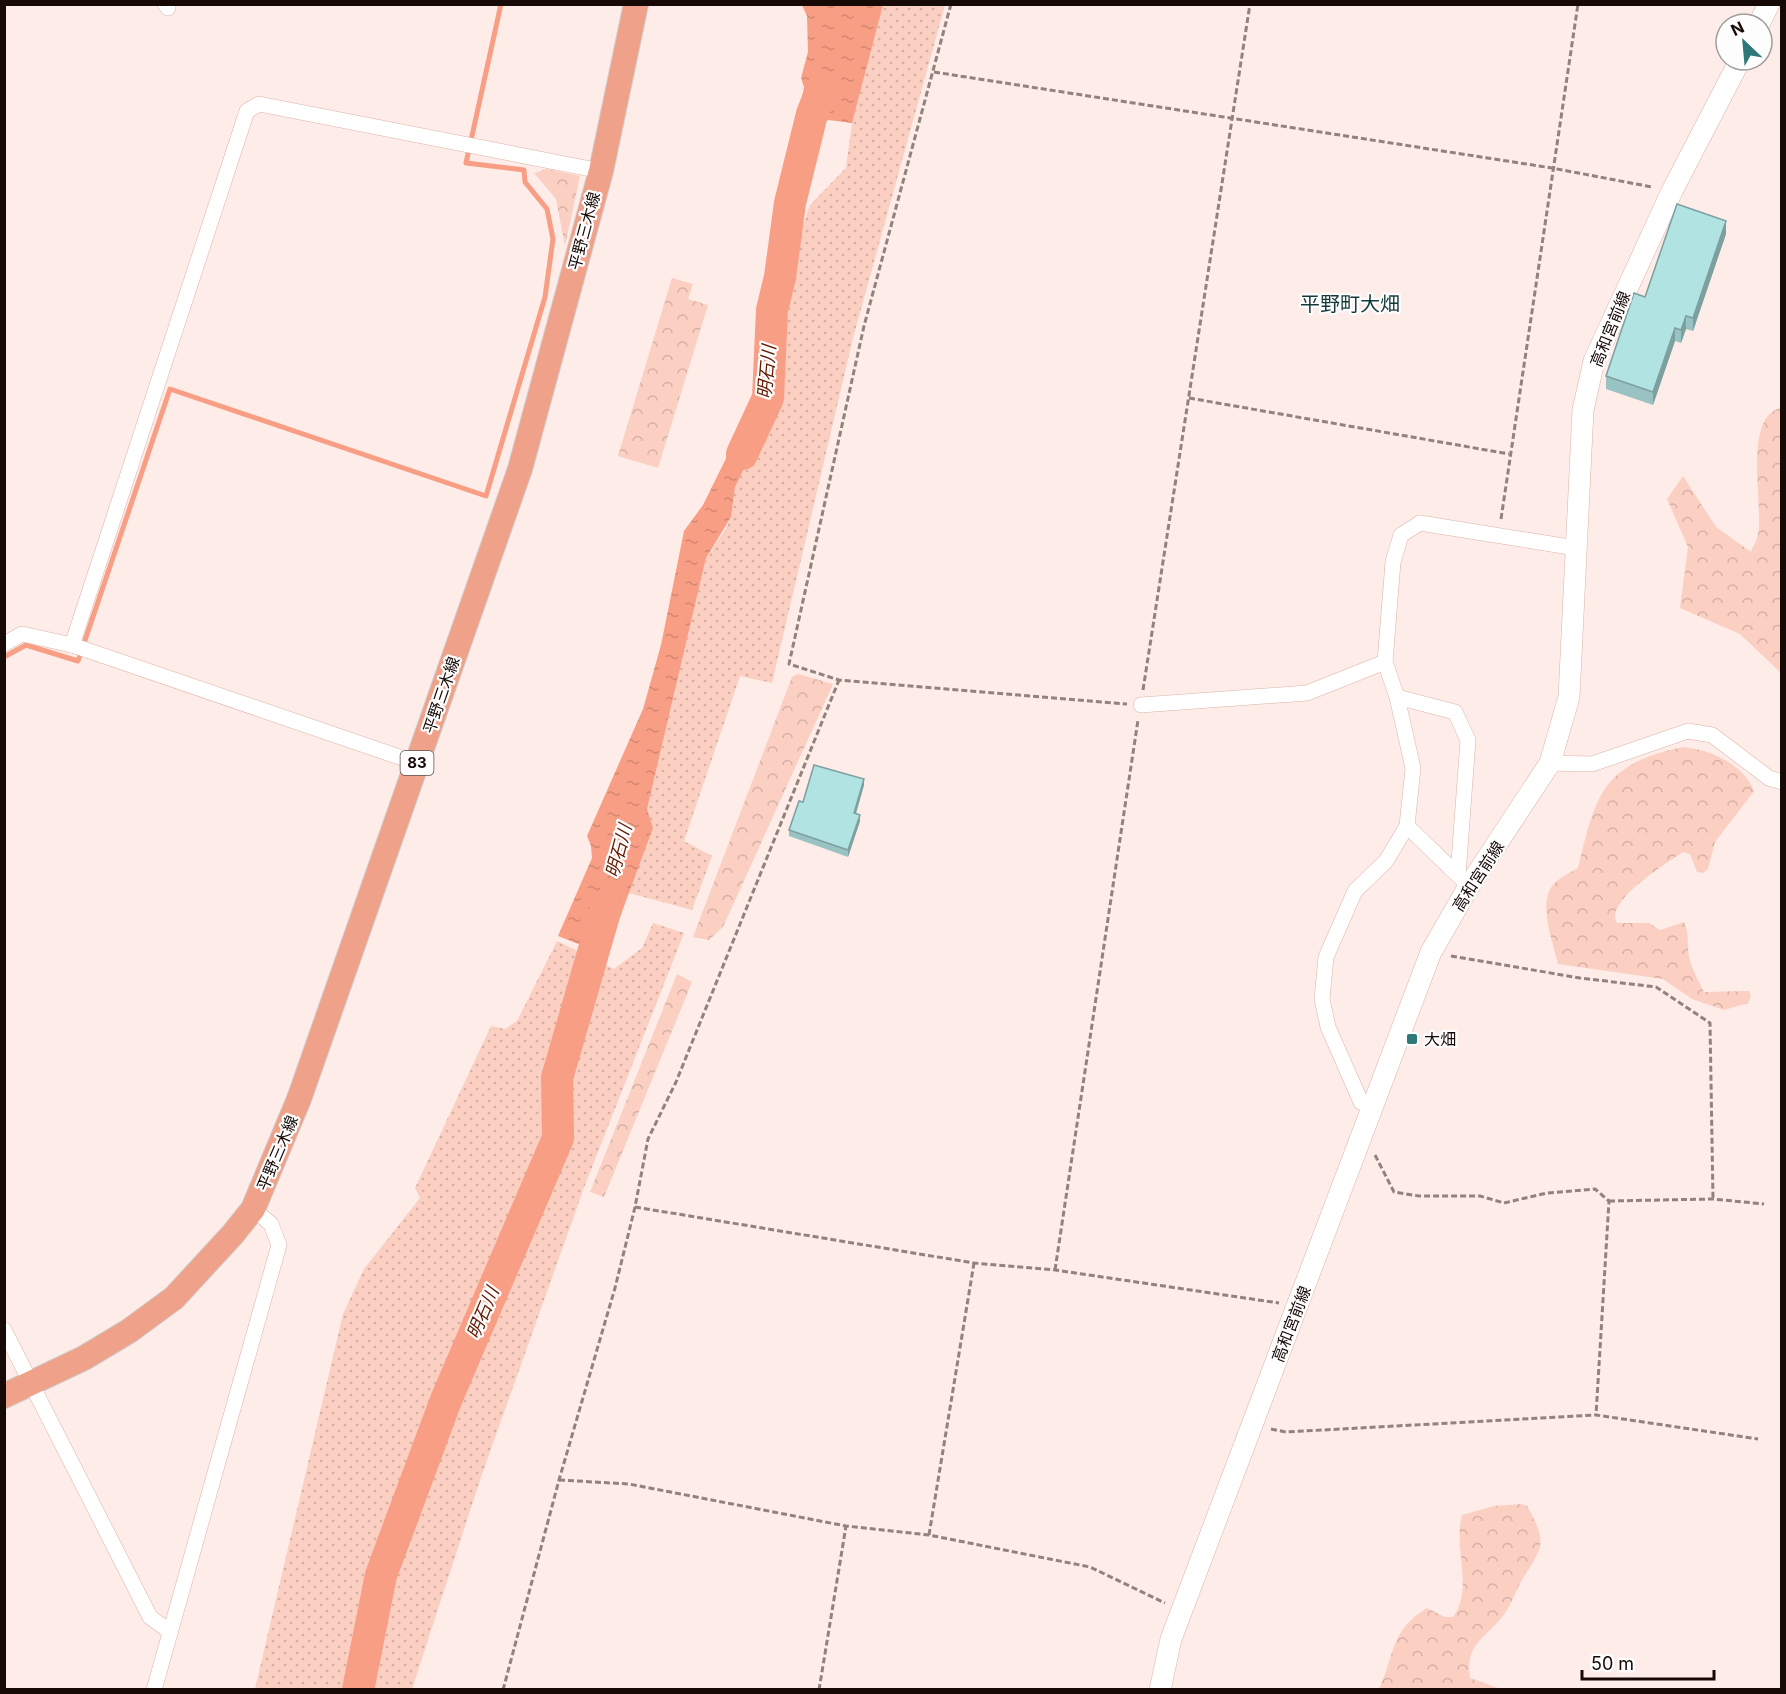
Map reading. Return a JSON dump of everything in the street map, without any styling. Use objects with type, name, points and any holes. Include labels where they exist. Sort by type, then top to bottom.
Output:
[{"type":"main road","name":"平野三木線","points":[[4,1396],[32,1384],[129,1331],[174,1298],[214,1256],[252,1209],[299,1099],[520,469],[601,171],[636,4]]},
{"type":"street","name":"高和宮前線","points":[[1160,1689],[1171,1639],[1431,952],[1463,880],[1550,763],[1569,697],[1583,410],[1594,361],[1672,190],[1734,72]]},
{"type":"street","points":[[72,645],[247,111],[259,104],[601,171]]},
{"type":"street","points":[[1372,1109],[1361,1102],[1328,1027],[1322,999],[1326,957],[1355,891],[1386,861],[1407,826],[1413,768],[1398,697],[1386,662],[1393,562],[1401,536],[1420,523],[1576,548]]},
{"type":"street","points":[[4,644],[22,633],[72,645],[417,764]]},
{"type":"street","points":[[1140,705],[1307,693],[1386,662]]},
{"type":"street","points":[[1398,697],[1455,712],[1468,740],[1463,880]]},
{"type":"street","points":[[1550,763],[1593,764],[1688,731],[1712,735],[1769,778],[1782,782]]},
{"type":"street","points":[[1407,826],[1463,880]]},
{"type":"street","points":[[154,1689],[279,1245],[271,1224],[252,1209]]},
{"type":"street","points":[[4,1330],[150,1617],[169,1631]]},
{"type":"path","points":[[951,4],[864,326],[789,664],[839,680],[1140,705]]},
{"type":"path","points":[[1055,1270],[1140,705],[1250,4]]},
{"type":"path","points":[[1499,534],[1509,454],[1578,4]]},
{"type":"path","points":[[934,72],[1552,168],[1672,190]]},
{"type":"path","points":[[1189,398],[1509,454]]},
{"type":"path","points":[[502,1689],[559,1480],[615,1288],[635,1207],[648,1139],[675,1082],[839,680]]},
{"type":"path","points":[[1431,952],[1580,978],[1656,987],[1710,1023],[1713,1199]]},
{"type":"path","points":[[1358,1147],[1377,1156],[1394,1192],[1419,1196],[1480,1196],[1504,1203],[1547,1193],[1595,1189],[1609,1201],[1713,1199],[1764,1204]]},
{"type":"path","points":[[1596,1415],[1609,1201]]},
{"type":"path","points":[[635,1207],[974,1263],[1055,1270],[1262,1302],[1299,1303]]},
{"type":"path","points":[[929,1535],[974,1263]]},
{"type":"path","points":[[1254,1424],[1286,1432],[1596,1415],[1758,1439]]},
{"type":"path","points":[[559,1480],[629,1484],[846,1526],[929,1535],[1090,1567],[1183,1611]]},
{"type":"path","points":[[819,1689],[846,1526]]},
{"type":"green space","points":[[883,5],[945,5],[853,338],[772,683],[740,676],[684,841],[712,856],[692,910],[629,893],[653,828],[647,809],[706,558],[731,517],[735,487],[754,448],[764,417],[785,381],[785,339],[795,249],[810,205],[846,168],[852,123]]},
{"type":"green space","points":[[547,169],[580,176],[565,246],[556,199],[534,173]]},
{"type":"green space","points":[[672,278],[693,284],[688,299],[708,305],[658,468],[618,456]]},
{"type":"green space","points":[[1781,408],[1781,673],[1740,634],[1680,608],[1688,547],[1667,499],[1683,476],[1716,527],[1751,552],[1757,537],[1759,522],[1758,444],[1762,427],[1769,415]]},
{"type":"green space","points":[[798,674],[833,684],[723,927],[709,940],[693,937],[792,677]]},
{"type":"green space","points":[[1683,747],[1704,751],[1725,760],[1742,773],[1754,791],[1715,842],[1708,869],[1703,873],[1697,872],[1690,854],[1683,852],[1639,883],[1620,904],[1615,914],[1617,923],[1649,923],[1660,930],[1684,922],[1690,961],[1704,992],[1749,991],[1751,997],[1748,1003],[1724,1010],[1692,999],[1663,979],[1558,964],[1547,921],[1547,898],[1551,889],[1559,879],[1578,868],[1591,820],[1607,786],[1619,773],[1635,763],[1656,754]]},
{"type":"green space","points":[[653,923],[684,933],[585,1185],[481,1477],[412,1689],[255,1689],[343,1314],[364,1269],[420,1198],[415,1188],[491,1026],[505,1029],[517,1021],[557,941],[614,969],[642,948]]},
{"type":"green space","points":[[677,974],[692,982],[604,1197],[590,1192]]},
{"type":"green space","points":[[1521,1504],[1527,1506],[1538,1529],[1540,1544],[1538,1552],[1505,1613],[1474,1648],[1469,1666],[1470,1678],[1501,1689],[1379,1689],[1395,1644],[1406,1625],[1427,1608],[1445,1617],[1453,1617],[1459,1606],[1463,1581],[1460,1541],[1462,1515],[1494,1506]]},
{"type":"water","points":[[802,5],[883,5],[852,123],[828,120],[814,130],[801,131],[797,127],[804,87],[801,78],[808,52],[807,16]]},
{"type":"water","points":[[749,412],[764,417],[754,448],[735,487],[731,517],[706,558],[647,809],[653,828],[606,955],[558,936],[592,858],[587,836],[643,709],[661,645],[684,531],[703,505]]},
{"type":"building","points":[[1677,204],[1726,221],[1693,318],[1686,316],[1681,330],[1675,328],[1653,392],[1606,376],[1634,293],[1645,297]]},
{"type":"building","points":[[814,765],[864,779],[854,813],[860,815],[848,850],[789,830],[799,801],[803,802]]},
{"type":"waterway","points":[[4,657],[26,645],[78,661],[170,389],[486,496],[545,297],[553,239],[547,209],[525,182],[524,170],[466,163],[501,4]]},
{"type":"waterway","name":"明石川","points":[[742,454],[768,398],[772,310],[780,277],[790,203],[812,114],[822,89]]},
{"type":"waterway","name":"明石川","points":[[358,1690],[381,1575],[446,1400],[558,1138],[557,1078],[606,908]]},
{"type":"place","name":"大畑","points":[[1412,1039]]},
{"type":"district","name":"平野町大畑","points":[[1350,304]]}]
